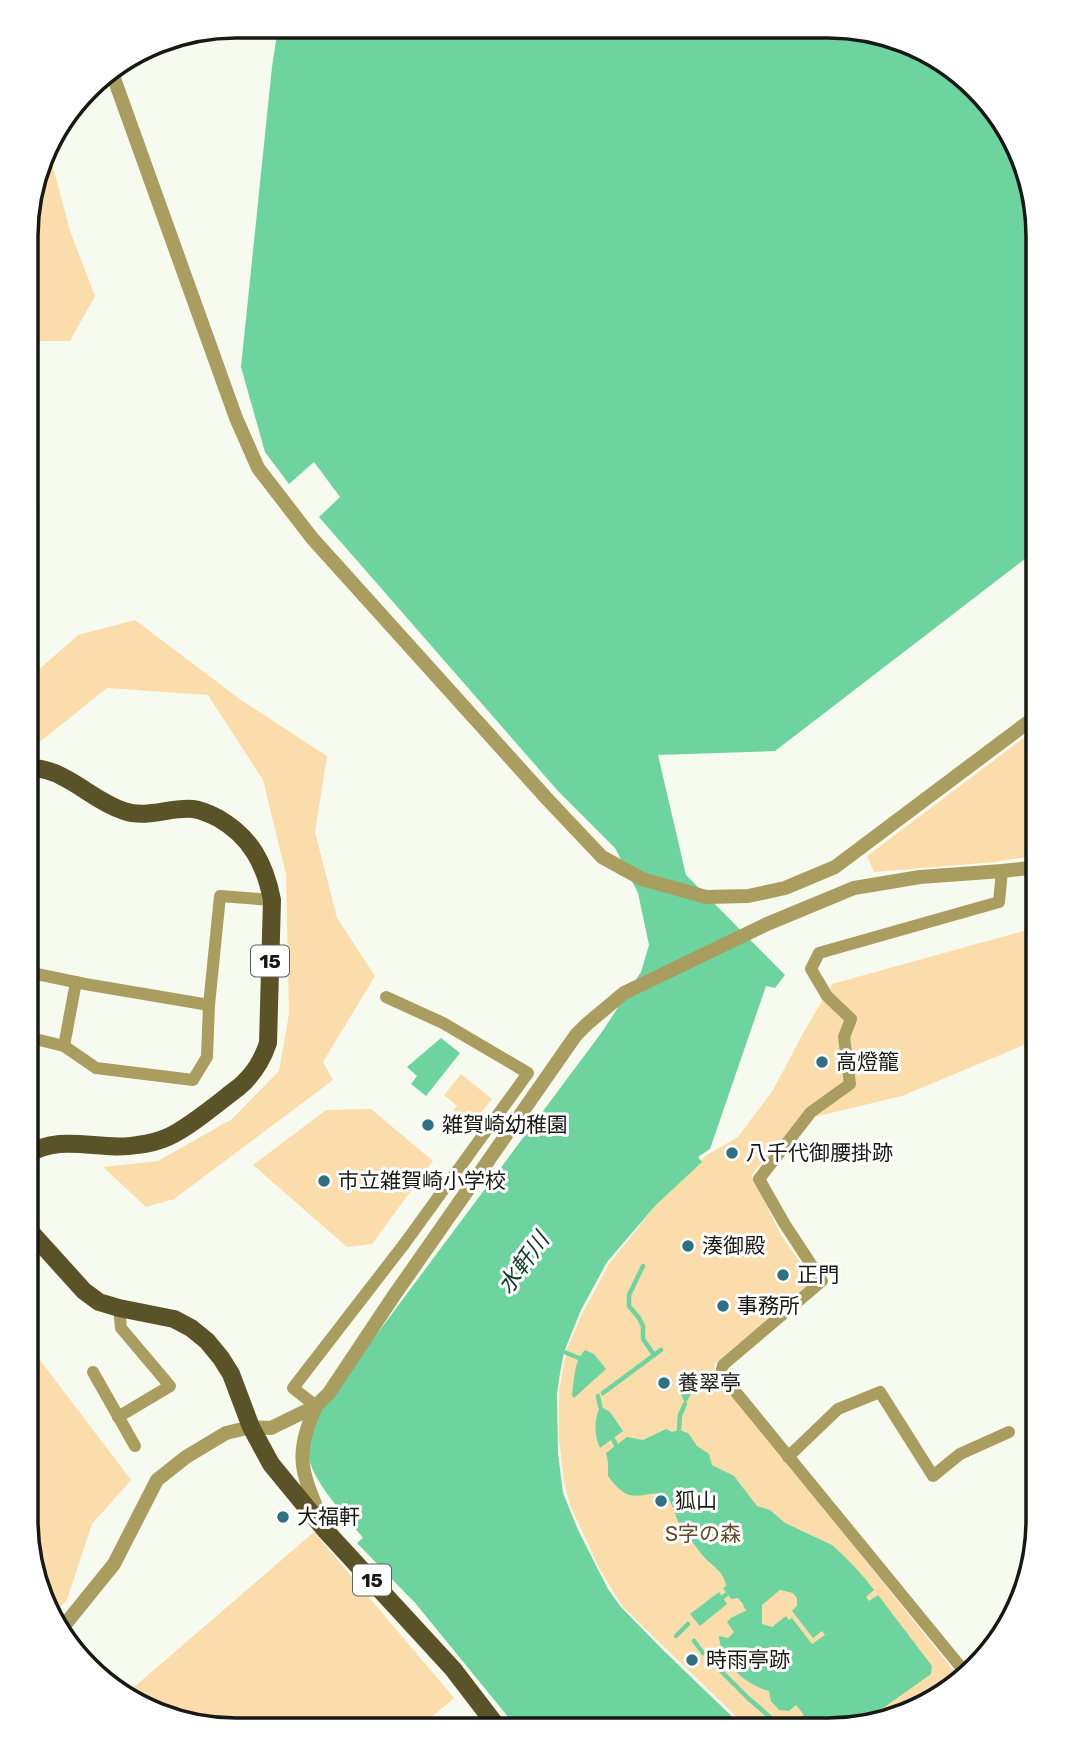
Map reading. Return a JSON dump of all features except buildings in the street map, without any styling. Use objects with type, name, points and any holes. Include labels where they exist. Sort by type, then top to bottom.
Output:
[{"type":"main road","name":"15","points":[[38,770],[62,776],[104,804],[127,813],[144,815],[192,809],[222,820],[238,832],[252,848],[268,879],[272,900],[268,1043],[264,1055],[249,1078],[169,1136],[141,1145],[118,1147],[51,1144],[38,1148]]},
{"type":"main road","name":"15","points":[[38,1239],[84,1291],[99,1302],[174,1319],[207,1341],[231,1374],[251,1427],[271,1464],[326,1531],[453,1669],[491,1718]]},
{"type":"street","points":[[115,80],[236,418],[258,468],[312,538],[602,857],[642,879],[706,897],[748,896],[785,888],[835,867],[1026,724]]},
{"type":"street","points":[[67,1622],[114,1564],[157,1480],[187,1457],[226,1433],[251,1427],[271,1428],[316,1406],[329,1393],[576,1035],[624,993],[767,925],[854,888],[919,877],[1026,868]]},
{"type":"street","points":[[960,1667],[721,1374],[723,1365],[822,1281],[760,1180],[811,1112],[850,1084],[844,1037],[851,1019],[827,996],[811,968],[819,953],[999,902],[1002,871]]},
{"type":"street","points":[[38,1040],[64,1046],[96,1069],[194,1080],[207,1057],[209,1005],[220,896],[272,900]]},
{"type":"street","points":[[38,974],[209,1005]]},
{"type":"street","points":[[64,1046],[76,982]]},
{"type":"street","points":[[316,1406],[293,1388],[528,1073],[443,1023],[386,997]]},
{"type":"street","points":[[372,1282],[393,1297]]},
{"type":"street","points":[[118,1417],[170,1385],[121,1328],[119,1308]]},
{"type":"street","points":[[93,1372],[135,1446]]},
{"type":"street","points":[[788,1457],[838,1409],[880,1392],[933,1476],[960,1454],[1009,1432]]},
{"type":"street","points":[[316,1406],[307,1425],[301,1450],[304,1478],[326,1531]]},
{"type":"green space","points":[[52,165],[70,231],[95,296],[70,341],[38,341],[40,210]]},
{"type":"green space","points":[[135,620],[241,700],[327,756],[315,832],[337,918],[375,976],[323,1062],[333,1080],[174,1199],[146,1207],[103,1167],[158,1161],[232,1119],[279,1071],[289,1014],[286,874],[263,780],[208,695],[107,688],[38,741],[38,670],[78,635]]},
{"type":"green space","points":[[1026,736],[1026,857],[874,872],[867,856]]},
{"type":"green space","name":"S字の森","points":[[1026,930],[1026,1044],[902,1096],[797,1121],[755,1170],[752,1176],[781,1235],[813,1280],[714,1364],[716,1374],[954,1672],[916,1697],[867,1714],[829,1718],[738,1718],[622,1606],[599,1568],[570,1505],[564,1482],[559,1439],[559,1391],[567,1349],[609,1264],[656,1205],[705,1156],[738,1137],[773,1090],[832,984]]},
{"type":"green space","points":[[461,1074],[492,1099],[466,1131],[448,1117],[457,1106],[444,1095]]},
{"type":"green space","points":[[371,1109],[433,1161],[372,1244],[347,1247],[253,1165],[326,1110]]},
{"type":"green space","points":[[38,1358],[131,1480],[92,1524],[67,1600],[60,1608],[42,1558],[39,1533]]},
{"type":"green space","points":[[314,1532],[454,1698],[431,1718],[236,1718],[185,1711],[133,1688]]},
{"type":"water","name":"水軒川","points":[[276,39],[855,40],[880,45],[928,65],[969,96],[1000,137],[1020,185],[1026,223],[1026,558],[775,751],[658,755],[686,875],[785,975],[775,988],[766,986],[710,1149],[698,1157],[702,1162],[656,1205],[607,1262],[581,1310],[564,1352],[560,1373],[557,1394],[558,1453],[563,1493],[578,1530],[608,1589],[621,1607],[734,1718],[509,1718],[416,1604],[357,1543],[363,1538],[329,1496],[310,1461],[308,1446],[315,1417],[602,1032],[641,972],[649,945],[638,893],[615,848],[558,791],[319,517],[340,497],[314,462],[289,484],[265,452],[241,367]]},
{"type":"water","points":[[441,1038],[460,1053],[426,1096],[411,1084],[417,1076],[407,1067]]},
{"type":"water","points":[[585,1350],[594,1354],[606,1369],[574,1398],[572,1395],[575,1371]]},
{"type":"water","points":[[695,1379],[703,1388],[693,1391],[685,1404],[680,1391],[690,1388]]},
{"type":"water","points":[[600,1406],[610,1412],[623,1431],[600,1448],[596,1427]]},
{"type":"water","points":[[666,1429],[688,1433],[697,1446],[709,1454],[712,1465],[734,1476],[757,1506],[770,1510],[785,1523],[832,1545],[874,1590],[866,1597],[869,1601],[878,1595],[932,1666],[931,1674],[878,1711],[842,1717],[800,1718],[804,1715],[796,1705],[789,1711],[779,1710],[771,1701],[769,1691],[743,1678],[724,1655],[719,1636],[728,1638],[734,1632],[727,1622],[747,1610],[738,1598],[731,1599],[723,1588],[726,1586],[723,1576],[703,1556],[680,1526],[668,1499],[655,1493],[628,1495],[608,1476],[606,1453],[627,1437],[643,1440]],"holes":[[[780,1590],[793,1593],[797,1598],[797,1606],[792,1611],[813,1638],[822,1631],[825,1635],[812,1644],[792,1618],[789,1620],[786,1616],[772,1627],[762,1624],[762,1605]]]},
{"type":"water","points":[[719,1592],[727,1604],[700,1626],[690,1614]]},
{"type":"waterway","points":[[643,1266],[629,1295],[629,1306],[639,1318],[643,1326],[643,1339],[654,1355]]},
{"type":"waterway","points":[[603,1393],[661,1350]]},
{"type":"waterway","points":[[564,1352],[579,1358]]},
{"type":"waterway","points":[[598,1396],[600,1406]]},
{"type":"waterway","points":[[679,1430],[680,1415],[685,1404]]},
{"type":"waterway","points":[[613,1439],[616,1445]]},
{"type":"waterway","points":[[723,1597],[727,1594]]},
{"type":"waterway","points":[[676,1636],[688,1624]]},
{"type":"waterway","points":[[694,1641],[703,1653]]},
{"type":"waterway","points":[[707,1657],[771,1718]]},
{"type":"place","name":"高燈籠","points":[[822,1062]]},
{"type":"place","name":"雑賀崎幼稚園","points":[[428,1125]]},
{"type":"place","name":"八千代御腰掛跡","points":[[732,1153]]},
{"type":"place","name":"市立雑賀崎小学校","points":[[324,1181]]},
{"type":"place","name":"湊御殿","points":[[688,1246]]},
{"type":"place","name":"正門","points":[[783,1275]]},
{"type":"place","name":"事務所","points":[[723,1306]]},
{"type":"place","name":"養翠亭","points":[[664,1383]]},
{"type":"place","name":"狐山","points":[[661,1501]]},
{"type":"place","name":"大福軒","points":[[283,1517]]},
{"type":"place","name":"時雨亭跡","points":[[692,1660]]}]
